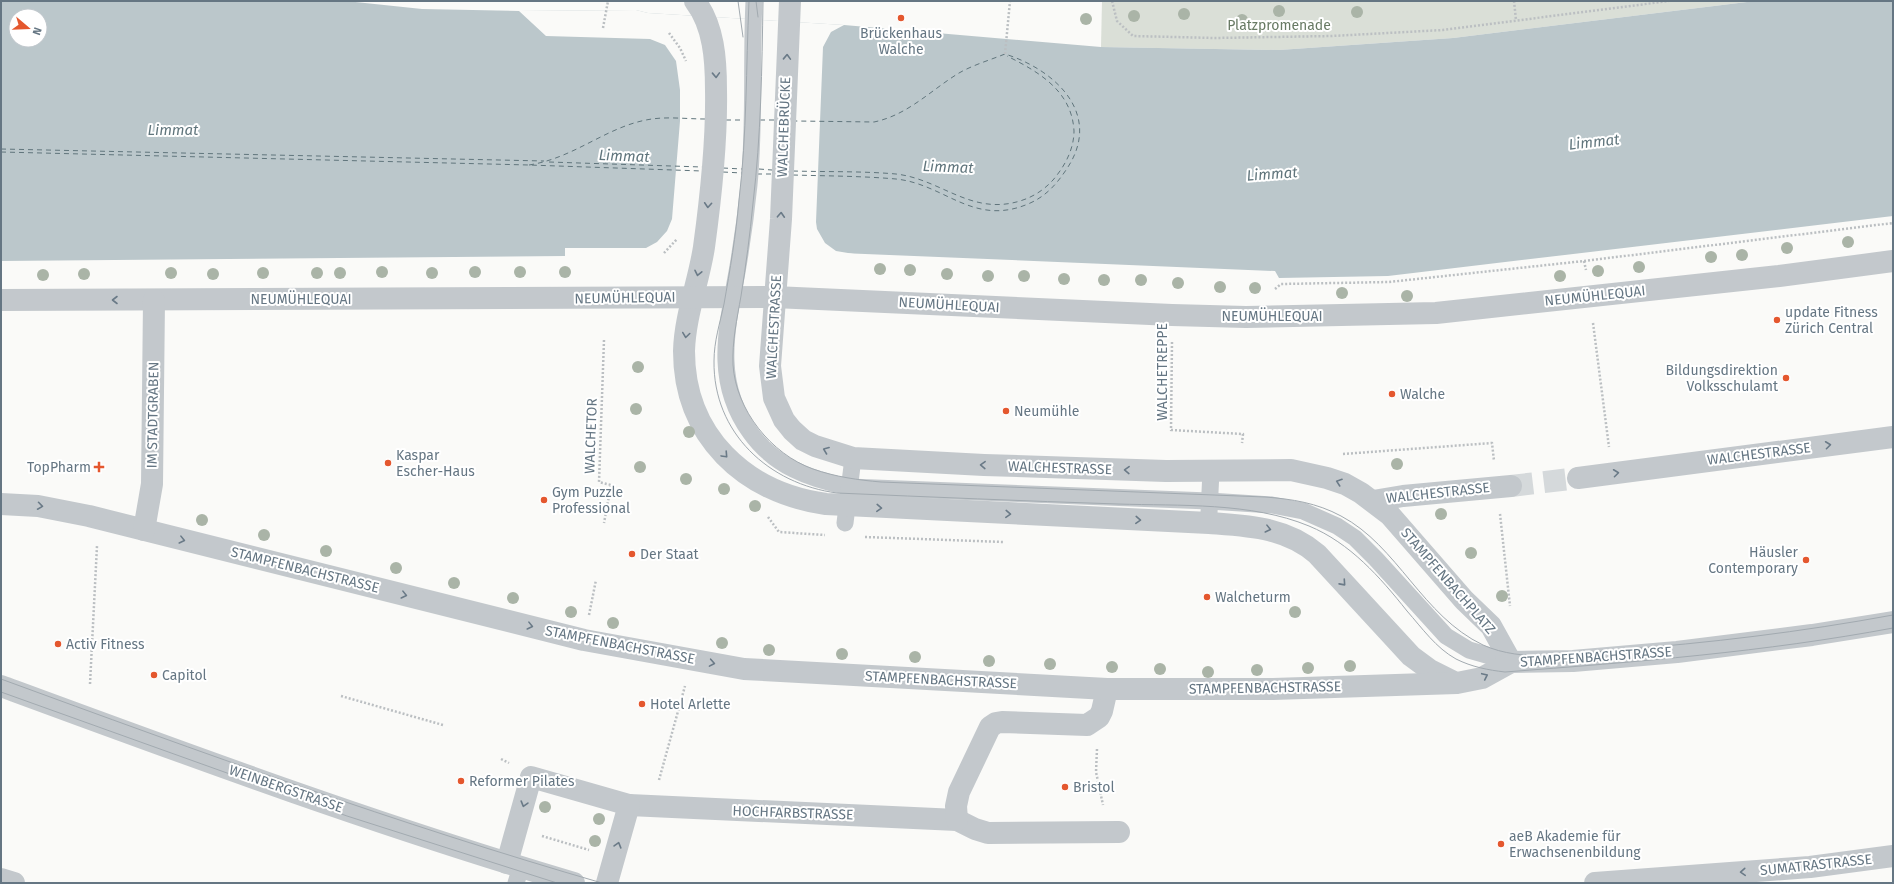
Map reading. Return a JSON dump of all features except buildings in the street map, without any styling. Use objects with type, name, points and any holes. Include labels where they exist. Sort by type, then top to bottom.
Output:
[{"type":"street","name":"WALCHESTRASSE","points":[[695,1],[702,10],[711,36],[716,74],[715,125],[703,248],[685,340],[686,370],[696,412],[705,429],[735,465],[754,480],[787,496],[843,503],[1209,523],[1252,526],[1275,531],[1295,539],[1317,554],[1411,656],[1430,670],[1457,683]]},
{"type":"street","name":"WALCHEBRÜCKE","points":[[778,254],[789,10]]},
{"type":"street","name":"WALCHESTRASSE","points":[[778,254],[770,366],[772,389],[778,408],[792,430],[803,440],[826,451],[853,458],[984,465],[1211,471],[1276,470],[1309,474],[1345,484],[1373,501],[1410,495],[1511,486]]},
{"type":"street","name":"NEUMÜHLEQUAI","points":[[1,300],[774,296],[1172,316],[1246,317],[1436,314],[1779,276],[1893,261]]},
{"type":"street","name":"IM STADTGRABEN","points":[[144,530],[152,484],[154,300]]},
{"type":"street","name":"WALCHESTRASSE","points":[[1578,478],[1893,437]]},
{"type":"street","name":"STAMPFENBACHPLATZ","points":[[1373,501],[1398,524],[1464,600],[1491,626],[1511,662]]},
{"type":"street","name":"STAMPFENBACHSTRASSE","points":[[1,504],[38,506],[89,516],[584,640],[744,669],[1107,689],[1273,689],[1457,683],[1482,678],[1511,662],[1573,661],[1677,652],[1812,636],[1893,622]]},
{"type":"street","name":"WEINBERGSTRASSE","points":[[1,686],[254,779],[515,871],[574,883]]},
{"type":"street","points":[[956,820],[956,806],[960,792],[990,727],[996,723],[1002,722],[1087,725],[1099,717],[1102,711],[1107,689]]},
{"type":"street","name":"HOCHFARBSTRASSE","points":[[515,871],[532,777],[629,805],[956,820],[975,830],[988,833],[1119,832]]},
{"type":"street","points":[[607,883],[629,805]]},
{"type":"street","name":"SUMATRASTRASSE","points":[[1595,883],[1810,867],[1893,856]]},
{"type":"street","points":[[1,879],[14,883]]},
{"type":"lane","name":"WALCHESTRASSE","points":[[754,9],[754,90],[751,168],[740,252],[726,339],[726,369],[732,402],[745,426],[761,446],[781,463],[811,478],[843,503],[878,488],[1209,501],[1272,506],[1303,512],[1319,517]]},
{"type":"lane","points":[[843,503],[853,458]]},
{"type":"lane","points":[[1209,523],[1211,471]]},
{"type":"lane","name":"STAMPFENBACHPLATZ","points":[[1319,517],[1337,526],[1365,548],[1446,636],[1469,650],[1511,662]]},
{"type":"path","points":[[603,28],[608,1]]},
{"type":"path","points":[[1005,54],[1010,1]]},
{"type":"path","points":[[1112,1],[1117,21],[1133,36],[1215,38],[1332,36],[1443,30],[1669,1]]},
{"type":"path","points":[[1514,1],[1516,20]]},
{"type":"path","points":[[669,34],[674,38],[680,48],[688,67]]},
{"type":"path","points":[[1281,284],[1389,282],[1592,260],[1893,223]]},
{"type":"path","points":[[664,253],[674,244],[678,237]]},
{"type":"path","name":"WALCHETREPPE","points":[[1172,316],[1171,430],[1243,434]]},
{"type":"path","name":"WALCHETOR","points":[[604,340],[599,482],[611,485],[604,523]]},
{"type":"path","points":[[1597,350],[1609,448]]},
{"type":"path","points":[[768,517],[779,532],[828,535]]},
{"type":"path","points":[[860,537],[1011,542]]},
{"type":"path","points":[[90,684],[97,541]]},
{"type":"path","points":[[587,623],[596,580]]},
{"type":"path","points":[[659,781],[685,686]]},
{"type":"path","points":[[341,696],[443,725]]},
{"type":"path","points":[[1097,745],[1096,772],[1104,809]]},
{"type":"path","points":[[535,834],[594,852]]},
{"type":"green space","name":"Platzpromenade","points":[[1102,1],[1755,1],[1453,38],[1279,50],[1101,47]]},
{"type":"water","name":"Limmat","points":[[1,1],[346,1],[422,9],[519,11],[636,10],[648,13],[844,25],[1101,47],[1279,50],[1453,38],[1755,1],[1893,1],[1893,216],[1388,276],[1279,278],[1275,271],[841,253],[565,248],[565,256],[1,261]]},
{"type":"pier","points":[[636,10],[648,13],[844,25],[831,32],[823,47],[816,222],[817,229],[825,243],[836,251],[854,254],[854,256],[567,250],[567,257],[565,256],[565,248],[646,248],[657,242],[667,231],[672,219],[680,121],[680,90],[676,61],[665,45],[650,39],[546,36],[519,11]]},
{"type":"ferry route","points":[[793,175],[896,179],[913,182],[930,188],[975,208],[1009,210],[1034,201],[1054,186],[1066,170],[1076,150],[1080,131],[1077,113],[1069,97],[1057,83],[1024,61],[1005,54],[959,73],[908,108],[886,119],[874,122],[796,121]]},
{"type":"ferry route","points":[[793,171],[896,174],[912,177],[956,195],[986,204],[1002,204],[1020,201],[1034,195],[1053,180],[1071,151],[1074,138],[1072,117],[1067,105],[1052,84],[1031,69],[1007,56]]},
{"type":"ferry route","points":[[529,165],[560,156],[617,129],[646,120],[668,118],[705,119]]},
{"type":"ferry route","points":[[726,120],[745,120]]},
{"type":"ferry route","points":[[760,120],[775,120]]},
{"type":"ferry route","points":[[1,149],[544,161]]},
{"type":"ferry route","points":[[1,152],[529,165],[702,171]]},
{"type":"ferry route","points":[[549,162],[702,167]]},
{"type":"ferry route","points":[[723,168],[742,169]]},
{"type":"ferry route","points":[[759,169],[772,170]]},
{"type":"ferry route","points":[[723,172],[742,173]]},
{"type":"ferry route","points":[[757,174],[772,174]]},
{"type":"tunnel","points":[[1511,486],[1578,478]]},
{"type":"tram line","points":[[738,1],[743,37]]},
{"type":"tram line","points":[[749,1],[742,175],[733,252],[714,354],[716,387],[723,411],[735,432],[750,451],[768,466],[789,479],[812,488],[837,493],[1215,507],[1239,509],[1287,518],[1324,533],[1351,551],[1375,574],[1430,637],[1442,649],[1456,659],[1480,668],[1505,672],[1651,660],[1748,650],[1797,644],[1893,628]]},
{"type":"tram line","points":[[756,1],[758,17]]},
{"type":"tram line","points":[[763,1],[762,77],[756,178],[748,250],[736,322],[733,365],[741,398],[758,428],[783,453],[798,462],[813,469],[830,474],[881,482],[1265,497],[1295,500],[1314,505],[1341,516],[1361,529],[1395,562],[1443,617],[1462,632],[1483,645],[1498,651],[1515,654],[1549,656],[1686,644],[1789,632],[1893,615]]},
{"type":"tram line","points":[[1,679],[225,760],[375,812],[602,883]]},
{"type":"tram line","points":[[1,692],[347,816],[557,883]]},
{"type":"place","name":"Brückenhaus Walche","points":[[901,18]]},
{"type":"place","name":"update Fitness Zürich Central","points":[[1777,320]]},
{"type":"place","name":"Bildungsdirektion Volksschulamt","points":[[1786,378]]},
{"type":"place","name":"Walche","points":[[1392,394]]},
{"type":"place","name":"Neumühle","points":[[1006,411]]},
{"type":"place","name":"Kaspar Escher-Haus","points":[[388,463]]},
{"type":"place","name":"TopPharm","points":[[99,467]]},
{"type":"place","name":"Gym Puzzle Professional","points":[[544,500]]},
{"type":"place","name":"Der Staat","points":[[632,554]]},
{"type":"place","name":"Häusler Contemporary","points":[[1806,560]]},
{"type":"place","name":"Walcheturm","points":[[1207,597]]},
{"type":"place","name":"Activ Fitness","points":[[58,644]]},
{"type":"place","name":"Capitol","points":[[154,675]]},
{"type":"place","name":"Hotel Arlette","points":[[642,704]]},
{"type":"place","name":"Reformer Pilates","points":[[461,781]]},
{"type":"place","name":"Bristol","points":[[1065,787]]},
{"type":"place","name":"aeB Akademie für Erwachsenenbildung","points":[[1501,844]]}]
